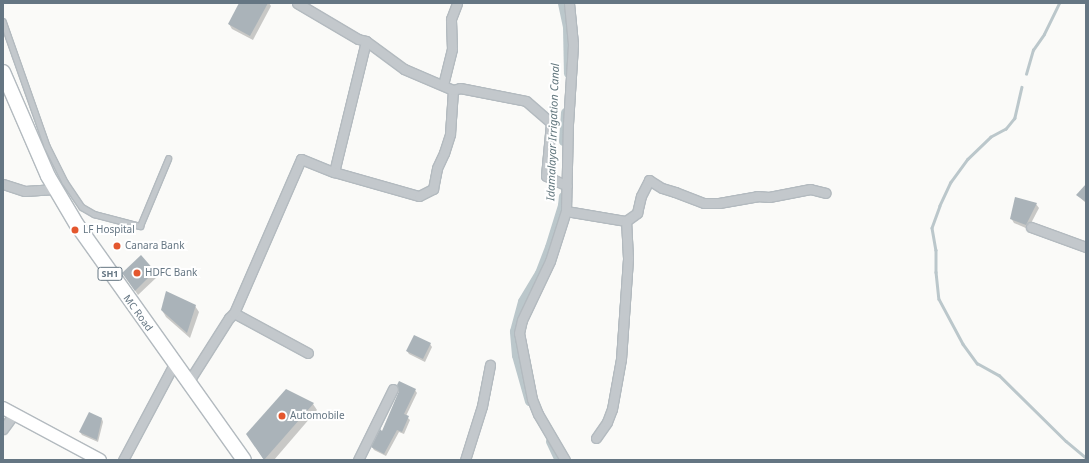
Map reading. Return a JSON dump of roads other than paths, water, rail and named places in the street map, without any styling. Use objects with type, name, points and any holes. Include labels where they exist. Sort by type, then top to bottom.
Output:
[{"type":"main road","name":"MC Road","points":[[3,72],[14,101],[55,189],[103,264],[175,362],[244,460]]},
{"type":"main road","points":[[3,408],[100,460]]},
{"type":"street","points":[[297,3],[358,39],[366,42],[404,69],[443,86],[453,90],[460,88],[526,101],[551,123],[546,176],[567,186]]},
{"type":"street","points":[[443,86],[452,49],[452,19],[457,3]]},
{"type":"street","points":[[565,460],[538,414],[532,399],[519,333],[522,320],[550,261],[566,210],[573,44],[569,3]]},
{"type":"street","points":[[334,172],[366,42]]},
{"type":"street","points":[[188,382],[229,318],[234,313],[301,159],[334,172],[419,196],[433,189],[437,168],[450,134],[453,90]]},
{"type":"street","points":[[566,210],[626,221],[637,213],[641,196],[649,180],[662,188],[704,203],[719,203],[757,196],[769,197],[810,189],[826,193]]},
{"type":"street","points":[[3,184],[25,191],[55,189]]},
{"type":"street","points":[[596,438],[607,422],[612,409],[621,359],[628,258],[626,221]]},
{"type":"street","points":[[1031,227],[1086,247]]},
{"type":"street","points":[[234,313],[308,353]]},
{"type":"street","points":[[123,460],[175,362]]},
{"type":"street","points":[[465,460],[482,406],[490,365]]},
{"type":"street","points":[[358,460],[393,389]]},
{"type":"street","points":[[3,429],[14,414]]},
{"type":"lane","points":[[3,21],[47,146],[65,182],[82,207],[94,214],[140,226],[168,158]]},
{"type":"waterway","name":"Idamalayar Irrigation Canal","points":[[562,3],[567,27],[568,73]]},
{"type":"waterway","points":[[1026,74],[1033,50],[1044,34],[1059,3]]},
{"type":"waterway","points":[[1022,87],[1015,118],[1006,129],[991,137],[968,159],[951,182],[940,206],[932,228],[936,250],[936,272],[939,299],[963,344],[977,363],[999,375],[1066,441],[1086,458]]},
{"type":"waterway","name":"Idamalayar Irrigation Canal","points":[[563,141],[565,112]]},
{"type":"waterway","name":"Idamalayar Irrigation Canal","points":[[529,401],[516,355],[514,331],[522,301],[539,273],[549,247],[562,205],[563,196]]},
{"type":"waterway","name":"Idamalayar Irrigation Canal","points":[[550,441],[559,460]]},
{"type":"place","name":"LF Hospital","points":[[75,230]]},
{"type":"place","name":"Canara Bank","points":[[117,246]]},
{"type":"place","name":"HDFC Bank","points":[[137,273]]},
{"type":"place","name":"Automobile","points":[[282,416]]}]
